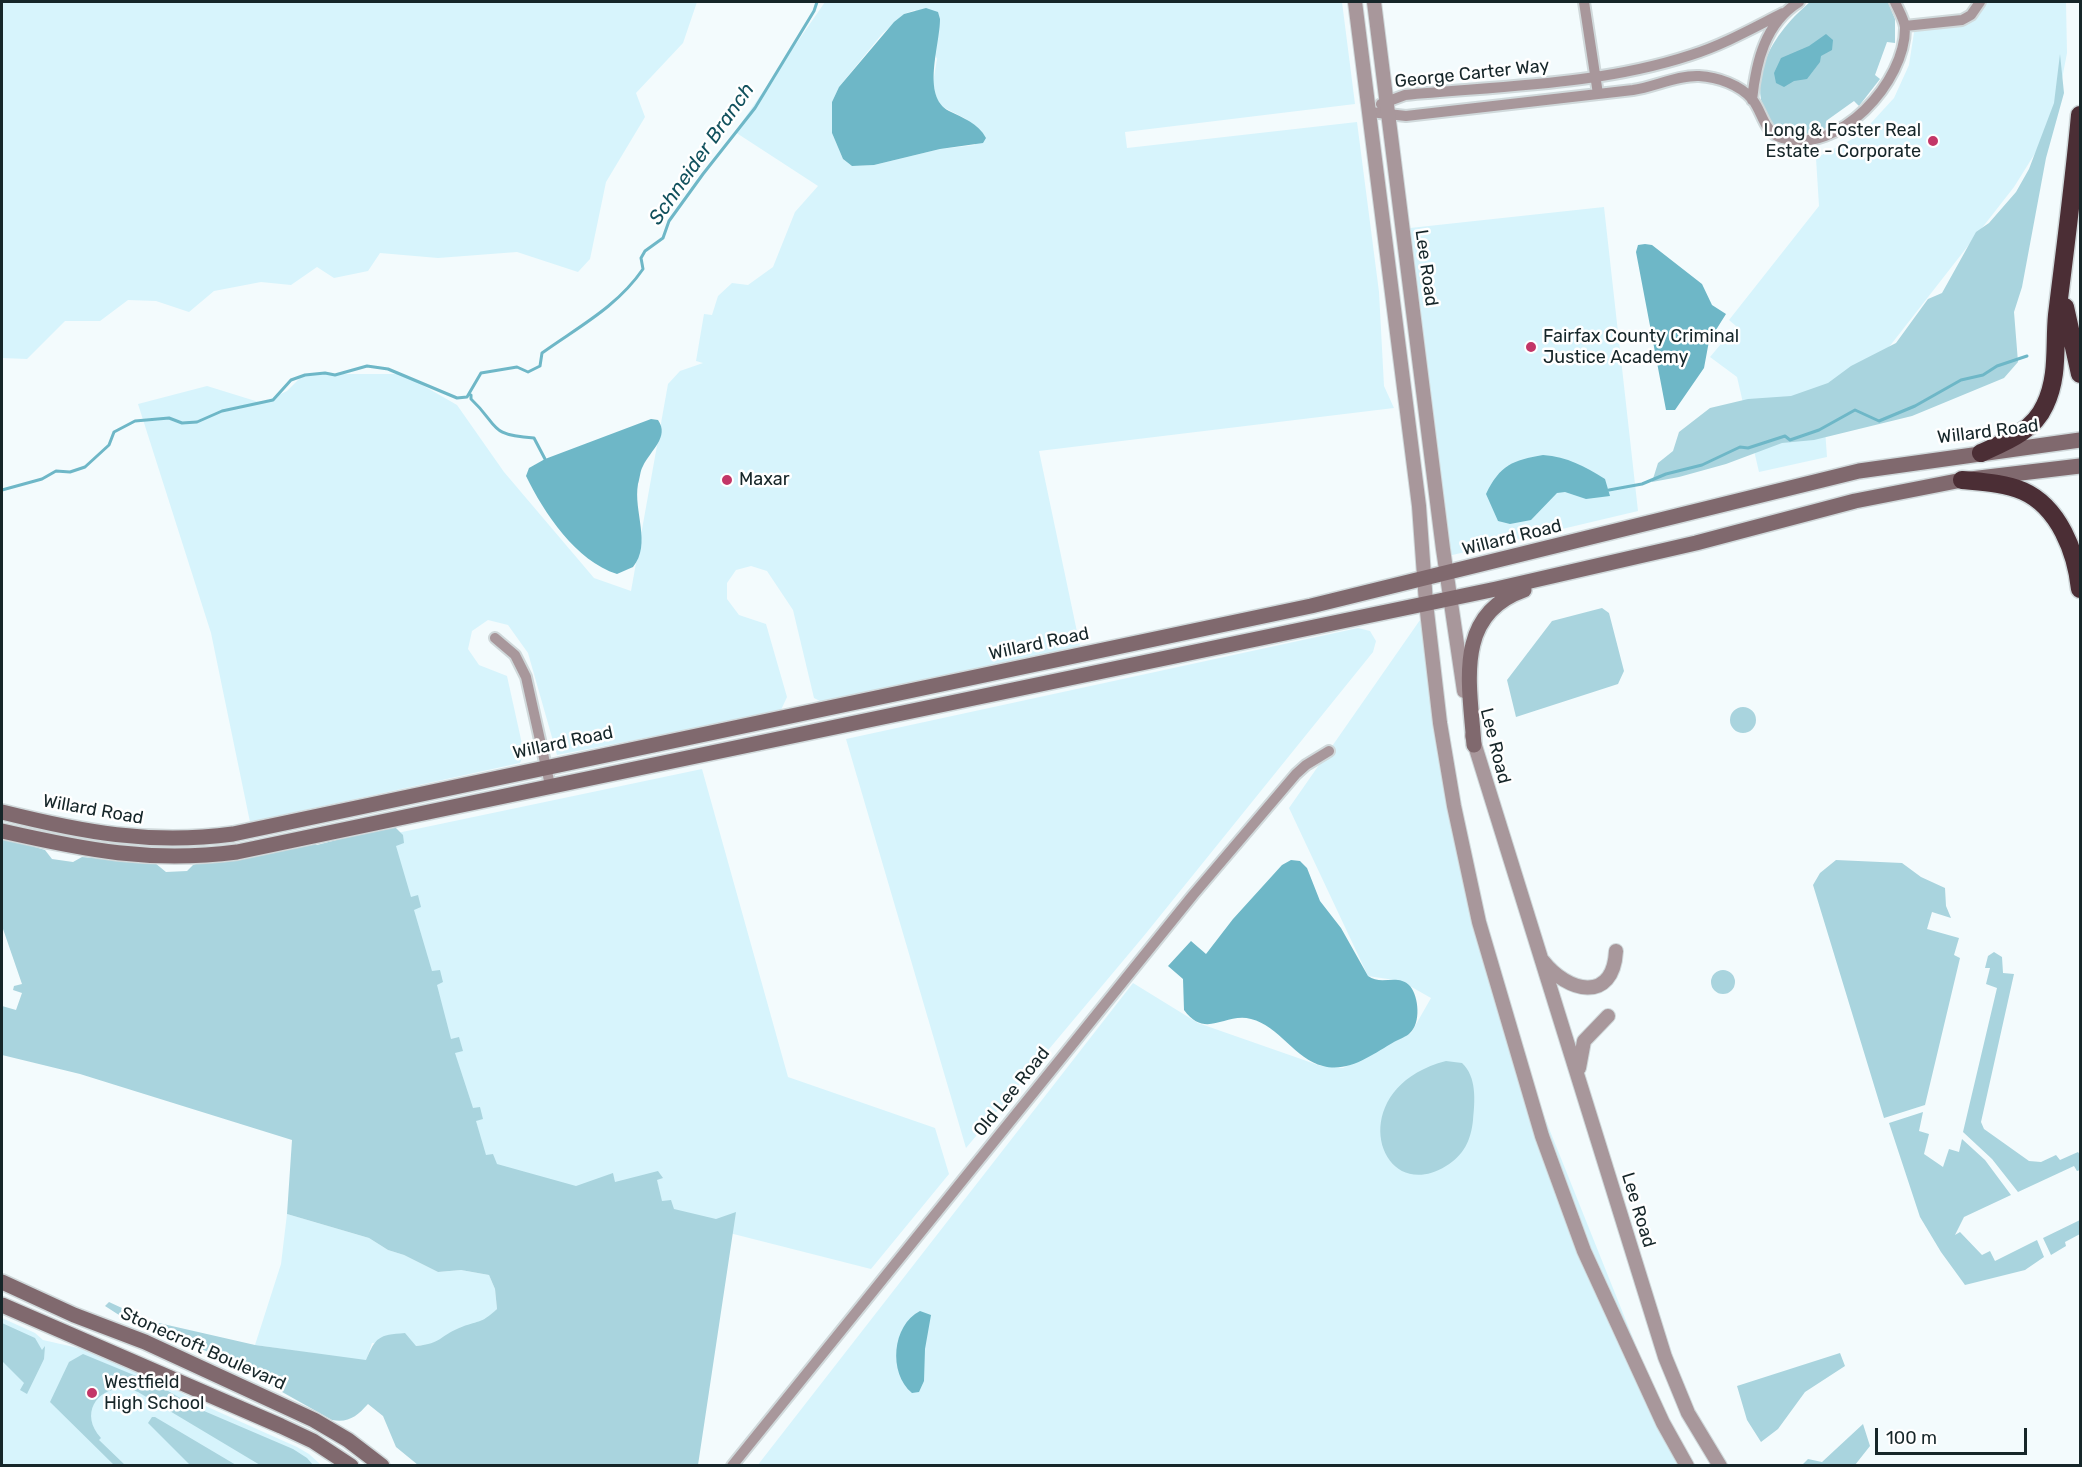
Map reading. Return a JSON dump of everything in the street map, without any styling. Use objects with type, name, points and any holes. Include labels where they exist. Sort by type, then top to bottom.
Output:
[{"type":"highway","points":[[1981,453],[2017,436],[2034,422],[2046,405],[2056,367],[2057,317],[2080,115]]},
{"type":"highway","points":[[2061,288],[2080,374]]},
{"type":"highway","points":[[1962,480],[1999,484],[2024,491],[2043,505],[2064,534],[2080,575]]},
{"type":"main road","name":"Willard Road","points":[[2,812],[109,836],[154,840],[198,838],[345,811],[546,766],[1107,650],[1424,580],[1858,471],[2080,440]]},
{"type":"main road","name":"Willard Road","points":[[2,831],[107,853],[153,857],[199,857],[306,837],[1452,598],[1581,570],[1855,501],[1962,480],[2080,466]]},
{"type":"main road","points":[[1474,745],[1469,666],[1473,641],[1481,622],[1506,598],[1581,570]]},
{"type":"main road","name":"Stonecroft Boulevard","points":[[2,1282],[74,1315],[145,1342],[314,1420],[348,1440],[382,1466]]},
{"type":"main road","points":[[2,1305],[281,1426],[313,1441],[351,1466]]},
{"type":"street","name":"Lee Road","points":[[1355,2],[1419,506],[1426,603],[1447,770],[1485,945],[1542,1136],[1584,1251],[1646,1388],[1687,1466]]},
{"type":"street","name":"Lee Road","points":[[1374,2],[1447,574],[1474,745],[1665,1357],[1688,1413],[1720,1466]]},
{"type":"street","points":[[1584,2],[1598,94]]},
{"type":"street","name":"George Carter Way","points":[[1370,112],[1387,100],[1405,95],[1596,77],[1690,56],[1783,13],[1799,2]]},
{"type":"street","points":[[1895,2],[1905,26],[1962,20],[1971,15],[1980,2]]},
{"type":"street","name":"George Carter Way","points":[[1752,100],[1756,69],[1762,49],[1783,13]]},
{"type":"street","name":"George Carter Way","points":[[1370,112],[1406,116],[1635,90],[1697,76],[1714,78],[1732,84],[1752,100],[1761,118],[1778,137],[1801,142],[1824,138],[1851,123],[1863,113],[1887,82],[1899,53],[1905,26]]},
{"type":"street","points":[[495,638],[516,655],[526,676],[550,785]]},
{"type":"street","name":"Old Lee Road","points":[[732,1466],[1193,895],[1301,770],[1329,751]]},
{"type":"street","points":[[1540,956],[1559,977],[1573,986],[1587,988],[1602,985],[1607,980],[1614,969],[1616,951]]},
{"type":"street","points":[[1580,1086],[1579,1060],[1584,1041],[1608,1016]]},
{"type":"street","points":[[1677,1448],[1682,1466]]},
{"type":"shaded area","points":[[2,2],[697,2],[683,43],[636,93],[645,117],[606,182],[590,259],[578,272],[517,252],[438,258],[380,253],[368,271],[334,278],[317,267],[291,285],[261,282],[214,291],[189,312],[156,301],[128,300],[100,321],[65,321],[27,359],[2,358]]},
{"type":"shaded area","points":[[825,2],[1342,2],[1355,104],[1125,132],[1127,148],[1357,122],[1379,292],[1384,386],[1394,408],[1039,451],[1080,646],[824,703],[814,698],[793,610],[767,571],[751,566],[736,570],[727,583],[727,599],[739,615],[766,624],[787,697],[780,712],[557,755],[528,653],[508,625],[488,620],[472,631],[468,649],[479,665],[507,676],[524,753],[520,763],[250,822],[211,633],[138,404],[207,386],[262,403],[287,391],[304,374],[403,374],[457,405],[504,472],[594,578],[631,591],[668,384],[680,371],[703,363],[696,361],[704,314],[712,315],[718,296],[732,283],[748,285],[773,267],[795,212],[818,186],[735,132]],"holes":[[[915,10],[937,59],[933,83],[937,100],[941,106],[966,119],[975,145],[940,149],[874,165],[852,166],[843,159],[832,133],[832,102],[839,87],[882,34],[904,14]]]},
{"type":"shaded area","points":[[1810,2],[1888,2],[1895,19],[1895,43],[1887,42],[1875,75],[1880,79],[1859,106],[1854,101],[1826,121],[1829,127],[1797,135],[1784,131],[1766,114],[1761,100],[1760,85],[1770,49],[1788,23]]},
{"type":"shaded area","points":[[1978,2],[2066,2],[2067,53],[2058,100],[2039,147],[2014,187],[1825,429],[1827,457],[1759,472],[1737,377],[1710,357],[1736,326],[1729,320],[1819,206],[1816,158],[1860,135],[1894,98],[1909,65],[1915,26],[1965,17]]},
{"type":"shaded area","points":[[926,8],[938,12],[940,19],[934,70],[936,94],[941,104],[974,125],[986,138],[983,143],[940,149],[874,165],[852,166],[843,159],[832,133],[832,102],[839,87],[894,22],[904,14]]},
{"type":"shaded area","points":[[1826,34],[1833,40],[1832,50],[1821,56],[1820,62],[1807,79],[1794,81],[1784,87],[1776,83],[1774,73],[1781,58],[1809,46]]},
{"type":"shaded area","points":[[2060,54],[2064,93],[2046,158],[2022,287],[2014,312],[2018,362],[2004,378],[1912,416],[1814,440],[1782,443],[1726,464],[1652,482],[1658,463],[1673,451],[1679,432],[1710,408],[1748,399],[1791,396],[1828,383],[1851,366],[1896,343],[1928,299],[1942,293],[1976,232],[1989,223],[2016,192],[2029,169],[2054,103]]},
{"type":"shaded area","points":[[1604,207],[1638,511],[1444,557],[1410,228]]},
{"type":"shaded area","points":[[1638,245],[1652,245],[1702,284],[1712,305],[1726,314],[1709,341],[1704,368],[1675,410],[1666,410],[1636,252]]},
{"type":"shaded area","points":[[651,419],[658,420],[662,432],[658,444],[642,468],[638,484],[641,548],[633,567],[617,574],[602,568],[575,547],[552,520],[526,476],[529,468],[545,459]]},
{"type":"shaded area","points":[[1543,455],[1576,463],[1605,479],[1610,496],[1586,499],[1565,492],[1557,493],[1531,520],[1510,524],[1498,521],[1486,494],[1491,484],[1502,470],[1515,462]]},
{"type":"shaded area","points":[[1602,608],[1609,613],[1624,671],[1618,684],[1516,717],[1507,680],[1552,621]]},
{"type":"shaded area","points":[[1420,620],[1455,815],[1514,1041],[1677,1448],[1689,1465],[757,1466],[1133,983],[1198,1023],[1321,1066],[1343,1068],[1411,1033],[1431,998],[1401,981],[1368,976],[1289,808]]},
{"type":"shaded area","points":[[1358,628],[1370,631],[1376,641],[1373,652],[1143,937],[966,1148],[846,739]]},
{"type":"shaded area","points":[[1743,707],[1752,711],[1756,720],[1752,729],[1743,733],[1734,729],[1730,720],[1734,711]]},
{"type":"shaded area","points":[[702,769],[788,1077],[935,1128],[949,1174],[871,1269],[478,1169],[383,836]]},
{"type":"shaded area","points":[[393,825],[403,835],[404,843],[396,846],[411,897],[418,895],[421,907],[414,910],[432,971],[440,970],[443,982],[437,985],[451,1039],[459,1037],[463,1051],[455,1053],[473,1108],[480,1107],[483,1119],[476,1121],[486,1155],[493,1154],[497,1164],[576,1186],[613,1173],[615,1182],[658,1171],[663,1178],[657,1180],[662,1201],[671,1200],[674,1209],[716,1219],[736,1212],[698,1465],[418,1465],[396,1447],[383,1416],[368,1404],[352,1418],[332,1420],[218,1356],[119,1315],[105,1306],[109,1302],[150,1321],[255,1345],[366,1360],[373,1346],[383,1336],[405,1333],[416,1346],[425,1345],[452,1331],[483,1320],[497,1309],[495,1289],[489,1275],[461,1270],[438,1272],[404,1255],[388,1250],[369,1238],[287,1214],[292,1140],[80,1074],[2,1055],[2,1006],[16,1010],[22,993],[13,990],[14,986],[22,984],[2,926],[2,837],[45,850],[52,859],[73,862],[82,857],[155,863],[166,872],[187,871],[193,865],[204,861],[312,842],[317,845]]},
{"type":"shaded area","points":[[1291,860],[1300,861],[1307,868],[1320,901],[1341,928],[1368,976],[1378,980],[1405,982],[1413,991],[1417,1003],[1416,1023],[1407,1036],[1351,1065],[1333,1067],[1313,1062],[1270,1028],[1251,1019],[1233,1019],[1208,1024],[1192,1019],[1184,1010],[1183,979],[1168,966],[1191,941],[1206,954],[1233,919],[1282,865]]},
{"type":"shaded area","points":[[1836,860],[1902,863],[1921,877],[1945,888],[1946,906],[1951,918],[1932,912],[1927,929],[1959,938],[1954,955],[1960,958],[1925,1105],[1884,1118],[1813,885],[1820,873]]},
{"type":"shaded area","points":[[1994,952],[2002,957],[2003,973],[2014,974],[1981,1122],[1984,1129],[2029,1161],[2041,1162],[2056,1155],[2060,1160],[2078,1152],[2080,1155],[2080,1170],[2077,1171],[2074,1166],[2018,1192],[1992,1159],[1963,1132],[1997,988],[1986,984],[1990,968],[1985,968],[1988,956]]},
{"type":"shaded area","points":[[1723,970],[1728,971],[1734,977],[1734,987],[1728,993],[1723,994],[1718,993],[1712,987],[1711,982],[1712,977],[1718,971]]},
{"type":"shaded area","points":[[1446,1061],[1462,1063],[1473,1082],[1474,1113],[1468,1140],[1458,1157],[1446,1166],[1422,1175],[1403,1171],[1388,1158],[1381,1139],[1382,1117],[1392,1095],[1413,1075]]},
{"type":"shaded area","points":[[1923,1112],[1919,1131],[1929,1134],[1924,1154],[1943,1167],[1949,1149],[1959,1152],[1962,1139],[1985,1160],[2011,1195],[1964,1217],[1955,1235],[1960,1232],[1982,1255],[1990,1251],[1995,1261],[2037,1240],[2044,1257],[2025,1270],[1965,1285],[1941,1252],[1920,1217],[1889,1123]]},
{"type":"shaded area","points":[[287,1214],[369,1238],[388,1250],[404,1255],[438,1272],[461,1270],[489,1275],[495,1289],[497,1309],[484,1322],[459,1328],[436,1344],[415,1346],[372,1343],[366,1361],[255,1345],[281,1264]]},
{"type":"shaded area","points":[[2080,1220],[2080,1234],[2065,1242],[2066,1246],[2051,1255],[2043,1238]]},
{"type":"shaded area","points":[[920,1311],[931,1315],[925,1349],[924,1381],[919,1392],[912,1393],[899,1374],[896,1350],[904,1327]]},
{"type":"shaded area","name":"Westfield High School","points":[[2,1318],[35,1333],[43,1340],[87,1350],[162,1382],[201,1404],[297,1447],[321,1465],[2,1465]]},
{"type":"shaded area","points":[[2,1323],[35,1338],[42,1350],[45,1346],[44,1359],[27,1394],[20,1390],[24,1383],[2,1361]]},
{"type":"shaded area","points":[[1840,1353],[1845,1366],[1805,1392],[1778,1429],[1761,1442],[1747,1420],[1737,1386]]},
{"type":"shaded area","points":[[83,1354],[158,1385],[197,1408],[293,1449],[313,1465],[260,1465],[138,1392],[115,1389],[97,1399],[91,1417],[101,1438],[99,1440],[125,1465],[114,1465],[50,1402],[69,1362]]},
{"type":"shaded area","points":[[152,1417],[236,1465],[190,1465],[148,1423]]},
{"type":"shaded area","points":[[1863,1424],[1870,1446],[1855,1465],[1802,1465],[1808,1459],[1822,1462]]},
{"type":"waterway","name":"Schneider Branch","points":[[2,490],[42,479],[56,471],[70,472],[85,467],[109,445],[114,432],[135,421],[169,418],[182,423],[197,422],[222,411],[273,400],[291,380],[305,375],[325,373],[335,375],[367,366],[388,369],[457,398],[467,397],[481,373],[517,367],[528,372],[540,366],[542,353],[609,305],[643,269],[641,258],[645,251],[663,238],[669,221],[755,108],[814,11],[817,2]]},
{"type":"waterway","points":[[1609,490],[1642,484],[1666,474],[1702,465],[1740,447],[1748,448],[1785,436],[1790,440],[1819,430],[1855,410],[1879,421],[1915,406],[1961,380],[1983,375],[1997,366],[2027,356]]},
{"type":"waterway","points":[[471,395],[471,399],[496,428],[519,437],[534,438],[545,459]]},
{"type":"place","name":"Long & Foster Real Estate - Corporate","points":[[1933,141]]},
{"type":"place","name":"Fairfax County Criminal Justice Academy","points":[[1531,347]]},
{"type":"place","name":"Maxar","points":[[727,480]]},
{"type":"place","name":"Westfield High School","points":[[92,1393]]}]
